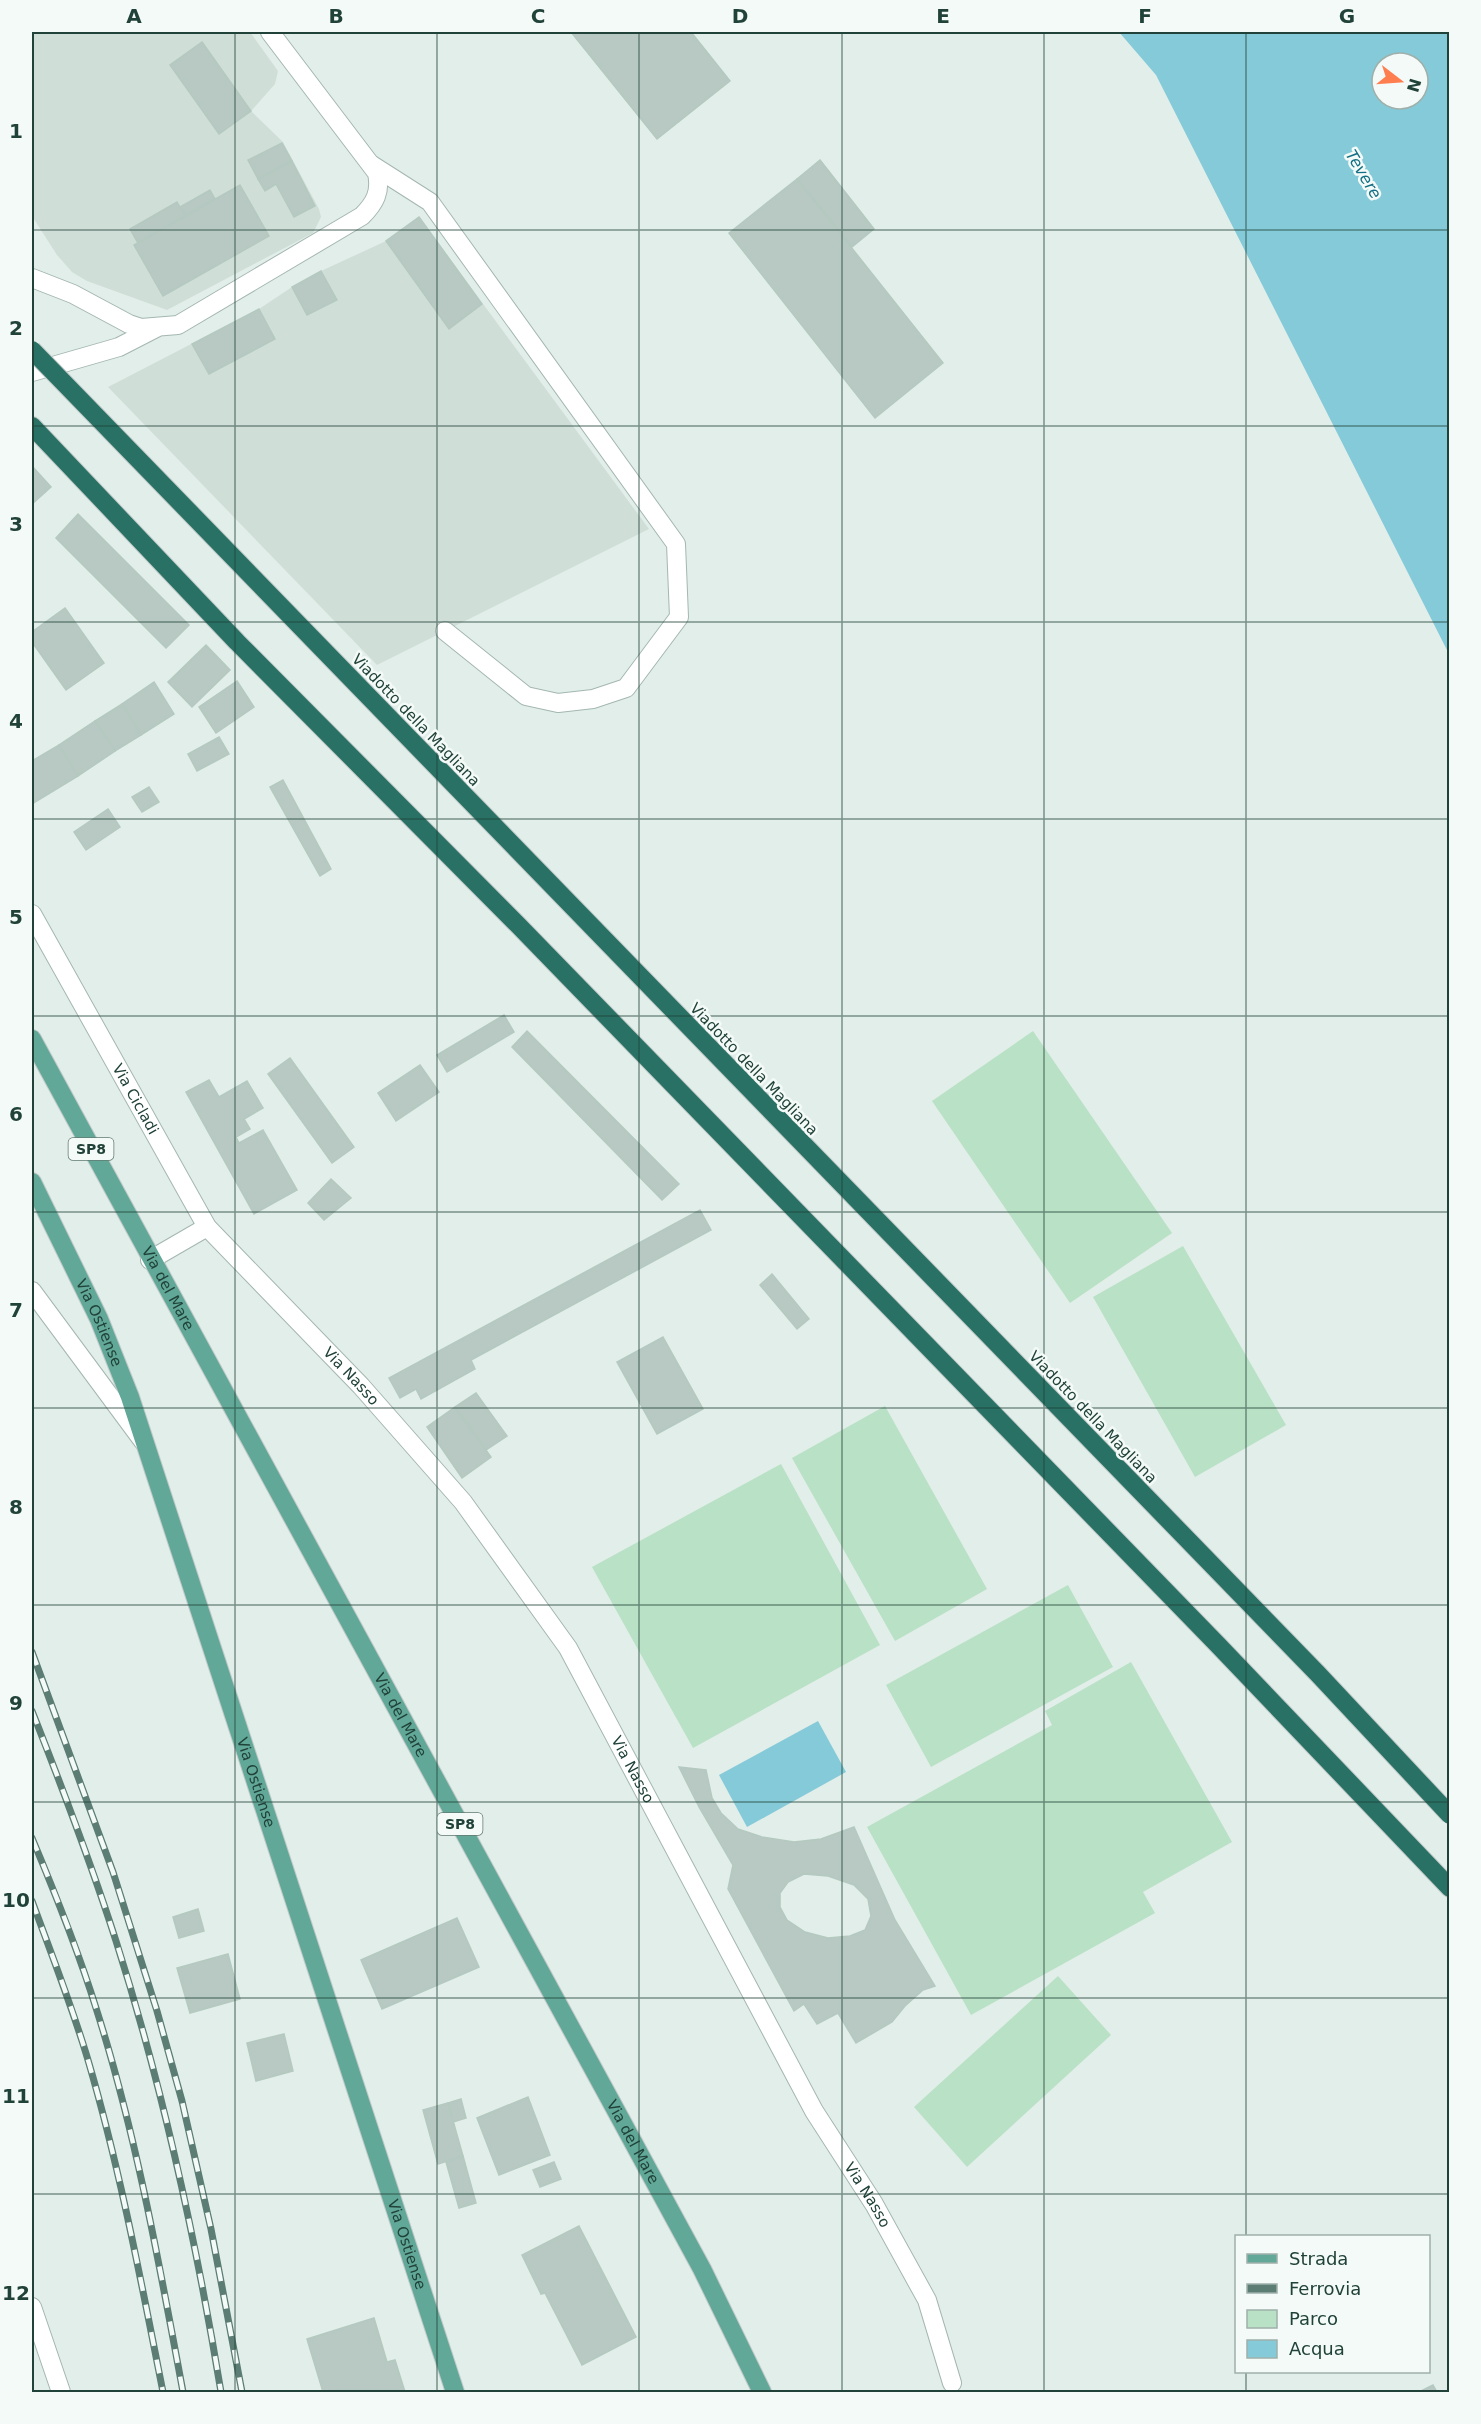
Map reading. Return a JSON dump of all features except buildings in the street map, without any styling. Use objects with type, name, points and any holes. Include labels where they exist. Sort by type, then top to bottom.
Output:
[{"type":"highway","name":"Viadotto della Magliana","points":[[32,350],[1318,1674],[1449,1815]]},
{"type":"highway","points":[[32,426],[237,642],[518,925],[1218,1645],[1449,1888]]},
{"type":"main road","name":"Via del Mare","points":[[32,1039],[150,1260],[702,2269],[762,2392]]},
{"type":"main road","name":"Via Ostiense","points":[[32,1182],[99,1319],[145,1444],[455,2392]]},
{"type":"street","points":[[32,278],[73,294],[141,328],[178,325],[362,216],[377,195],[379,185],[377,173],[270,32]]},
{"type":"street","points":[[372,165],[430,202],[676,544],[679,617],[626,688],[594,699],[558,703],[526,696],[445,632]]},
{"type":"street","points":[[32,372],[119,347],[156,328]]},
{"type":"street","name":"Via Cicladi","points":[[32,914],[207,1227]]},
{"type":"street","points":[[150,1260],[207,1227]]},
{"type":"street","name":"Via Nasso","points":[[207,1227],[361,1386],[463,1502],[568,1648],[814,2111],[874,2204],[927,2300],[952,2383]]},
{"type":"street","points":[[32,1291],[145,1444]]},
{"type":"street","points":[[32,2307],[61,2392]]},
{"type":"shaded area","points":[[32,32],[250,32],[278,71],[275,84],[251,111],[283,142],[319,209],[321,217],[313,233],[167,310],[87,281],[72,272],[57,255],[32,216]]},
{"type":"shaded area","points":[[419,217],[649,529],[377,665],[108,387],[259,309],[321,271],[386,241]]},
{"type":"green space","points":[[1033,1031],[1172,1233],[1070,1303],[932,1101]]},
{"type":"green space","points":[[1183,1246],[1286,1425],[1195,1477],[1093,1297]]},
{"type":"green space","points":[[885,1406],[987,1589],[895,1641],[792,1458]]},
{"type":"green space","points":[[781,1464],[880,1645],[693,1748],[592,1567]]},
{"type":"green space","points":[[1068,1585],[1113,1667],[931,1767],[886,1685]]},
{"type":"green space","points":[[1131,1662],[1232,1842],[1143,1892],[1155,1913],[971,2015],[867,1827],[1052,1725],[1045,1711]]},
{"type":"green space","points":[[1058,1976],[1111,2035],[967,2167],[914,2107]]},
{"type":"water","name":"Tevere","points":[[1119,32],[1449,32],[1449,654],[1156,75]]},
{"type":"water","points":[[818,1721],[846,1772],[747,1827],[719,1775]]},
{"type":"railway","points":[[32,1652],[113,1872],[157,2011],[182,2101],[211,2229],[242,2392]]},
{"type":"railway","points":[[32,1711],[97,1883],[149,2052],[189,2221],[221,2392]]},
{"type":"railway","points":[[32,1838],[74,1943],[110,2055],[146,2198],[183,2392]]},
{"type":"railway","points":[[32,1901],[75,2020],[100,2101],[129,2225],[163,2392]]}]
